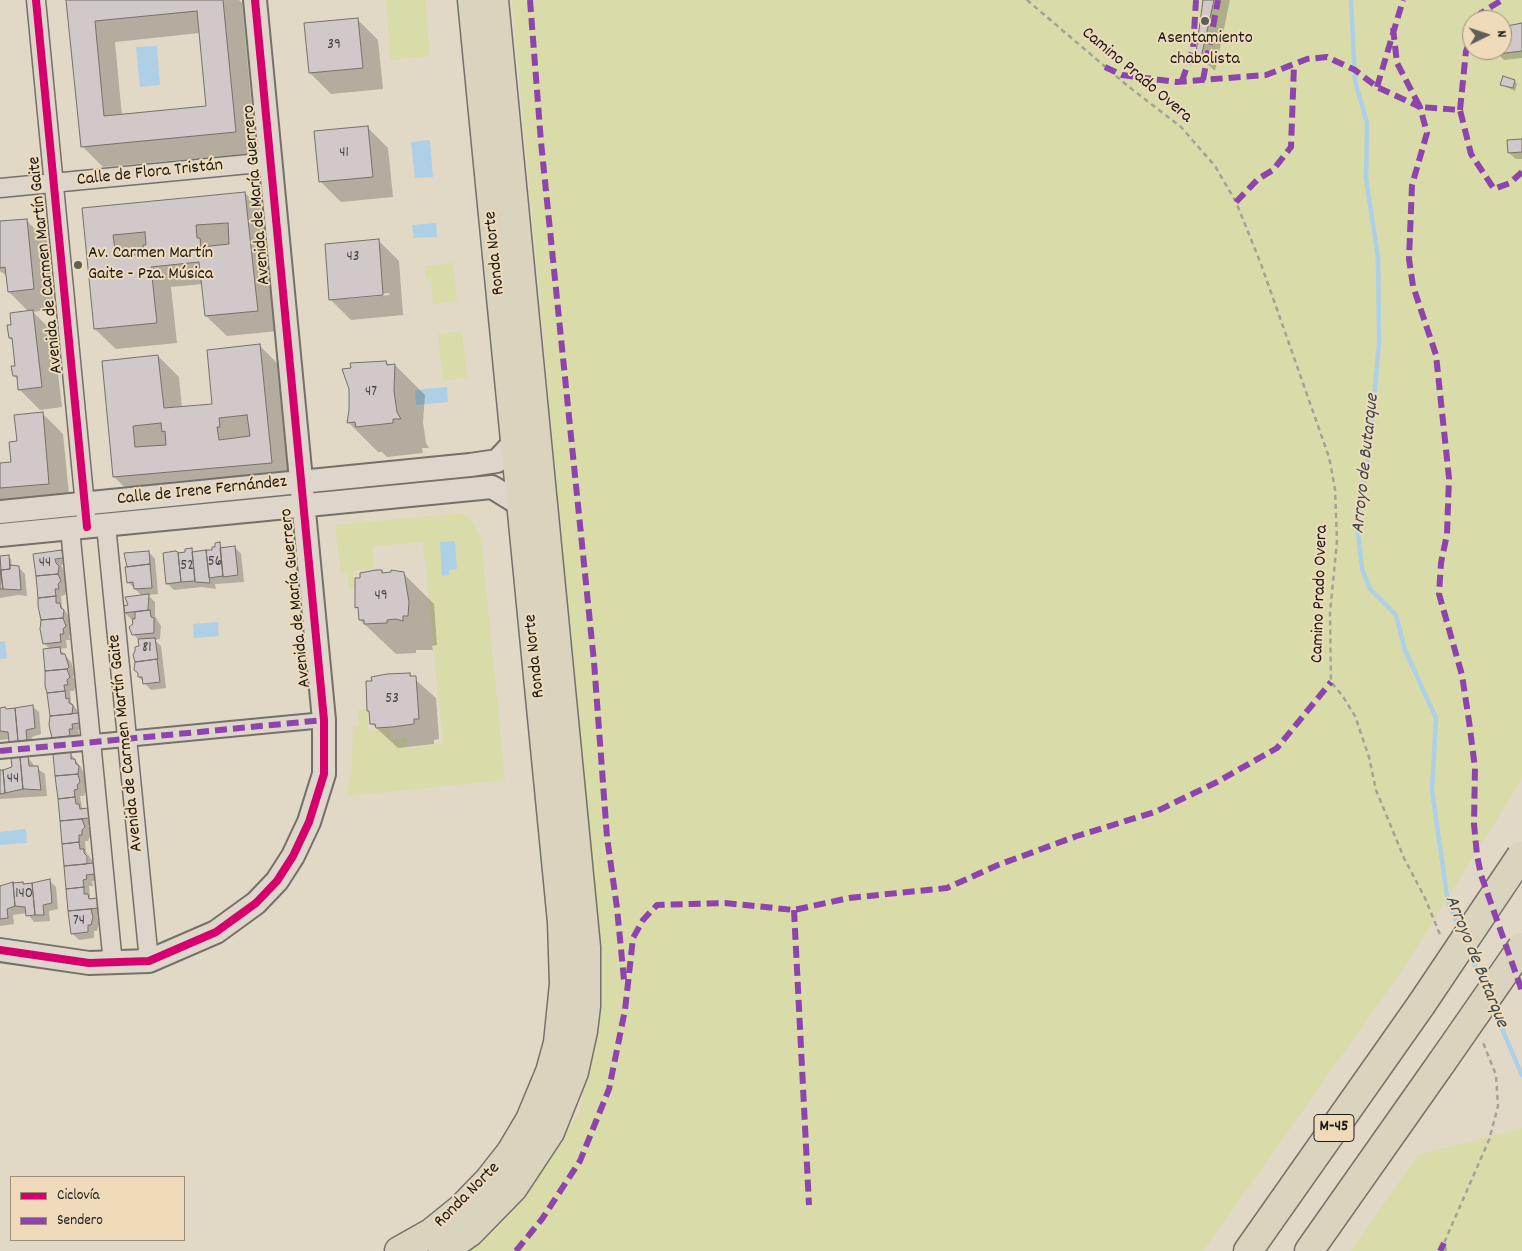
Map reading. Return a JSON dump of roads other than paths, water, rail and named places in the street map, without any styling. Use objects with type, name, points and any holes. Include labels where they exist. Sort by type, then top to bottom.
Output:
[{"type":"main road","name":"Ronda Norte","points":[[399,1251],[431,1233],[453,1216],[480,1190],[511,1152],[538,1103],[558,1043],[564,984],[562,922],[472,0]]},
{"type":"main road","name":"Ronda Norte","points":[[443,1251],[470,1232],[513,1188],[532,1162],[550,1132],[569,1087],[579,1050],[586,1006],[586,947],[494,0]]},
{"type":"main road","name":"M-45","points":[[1248,1251],[1420,1005],[1521,854]]},
{"type":"main road","name":"M-45","points":[[1309,1251],[1522,947]]},
{"type":"street","name":"Avenida de Carmen Martín Gaite","points":[[36,0],[85,504],[126,739],[149,961]]},
{"type":"street","name":"Avenida de María Guerrero","points":[[0,950],[89,963],[113,964],[149,961],[216,932],[256,903],[277,881],[293,856],[309,822],[324,774],[324,720],[302,507],[256,0]]},
{"type":"street","name":"Calle de Flora Tristán","points":[[0,188],[270,162]]},
{"type":"street","name":"Calle de Irene Fernández","points":[[0,512],[498,461],[514,442]]},
{"type":"street","name":"Calle de Irene Fernández","points":[[0,535],[492,487],[521,505]]},
{"type":"street","name":"Avenida de Carmen Martín Gaite","points":[[88,527],[91,742],[113,964]]},
{"type":"street","points":[[0,751],[324,720]]},
{"type":"water","points":[[157,46],[160,85],[140,87],[136,47]]},
{"type":"water","points":[[430,140],[433,177],[415,178],[411,142]]},
{"type":"water","points":[[436,223],[437,237],[414,238],[412,225]]},
{"type":"water","points":[[447,387],[448,402],[416,405],[415,390]]},
{"type":"water","points":[[455,541],[457,569],[449,570],[449,575],[442,576],[440,542]]},
{"type":"water","points":[[218,622],[219,636],[194,638],[193,624]]},
{"type":"water","points":[[5,641],[7,658],[0,659],[0,642]]},
{"type":"water","points":[[26,829],[27,843],[0,845],[0,832]]},
{"type":"waterway","name":"Arroyo de Butarque","points":[[1351,0],[1355,81],[1367,123],[1366,179],[1378,257],[1379,343],[1370,444],[1357,523],[1362,569],[1370,589],[1396,615],[1405,650],[1436,718],[1432,791],[1448,902],[1460,930]]},
{"type":"waterway","name":"Arroyo de Butarque","points":[[1469,951],[1483,986]]},
{"type":"waterway","name":"Arroyo de Butarque","points":[[1492,1006],[1522,1075]]},
{"type":"place","name":"Asentamiento chabolista","points":[[1205,21]]},
{"type":"place","name":"Av. Carmen Martín Gaite - Pza. Música","points":[[78,265]]}]
